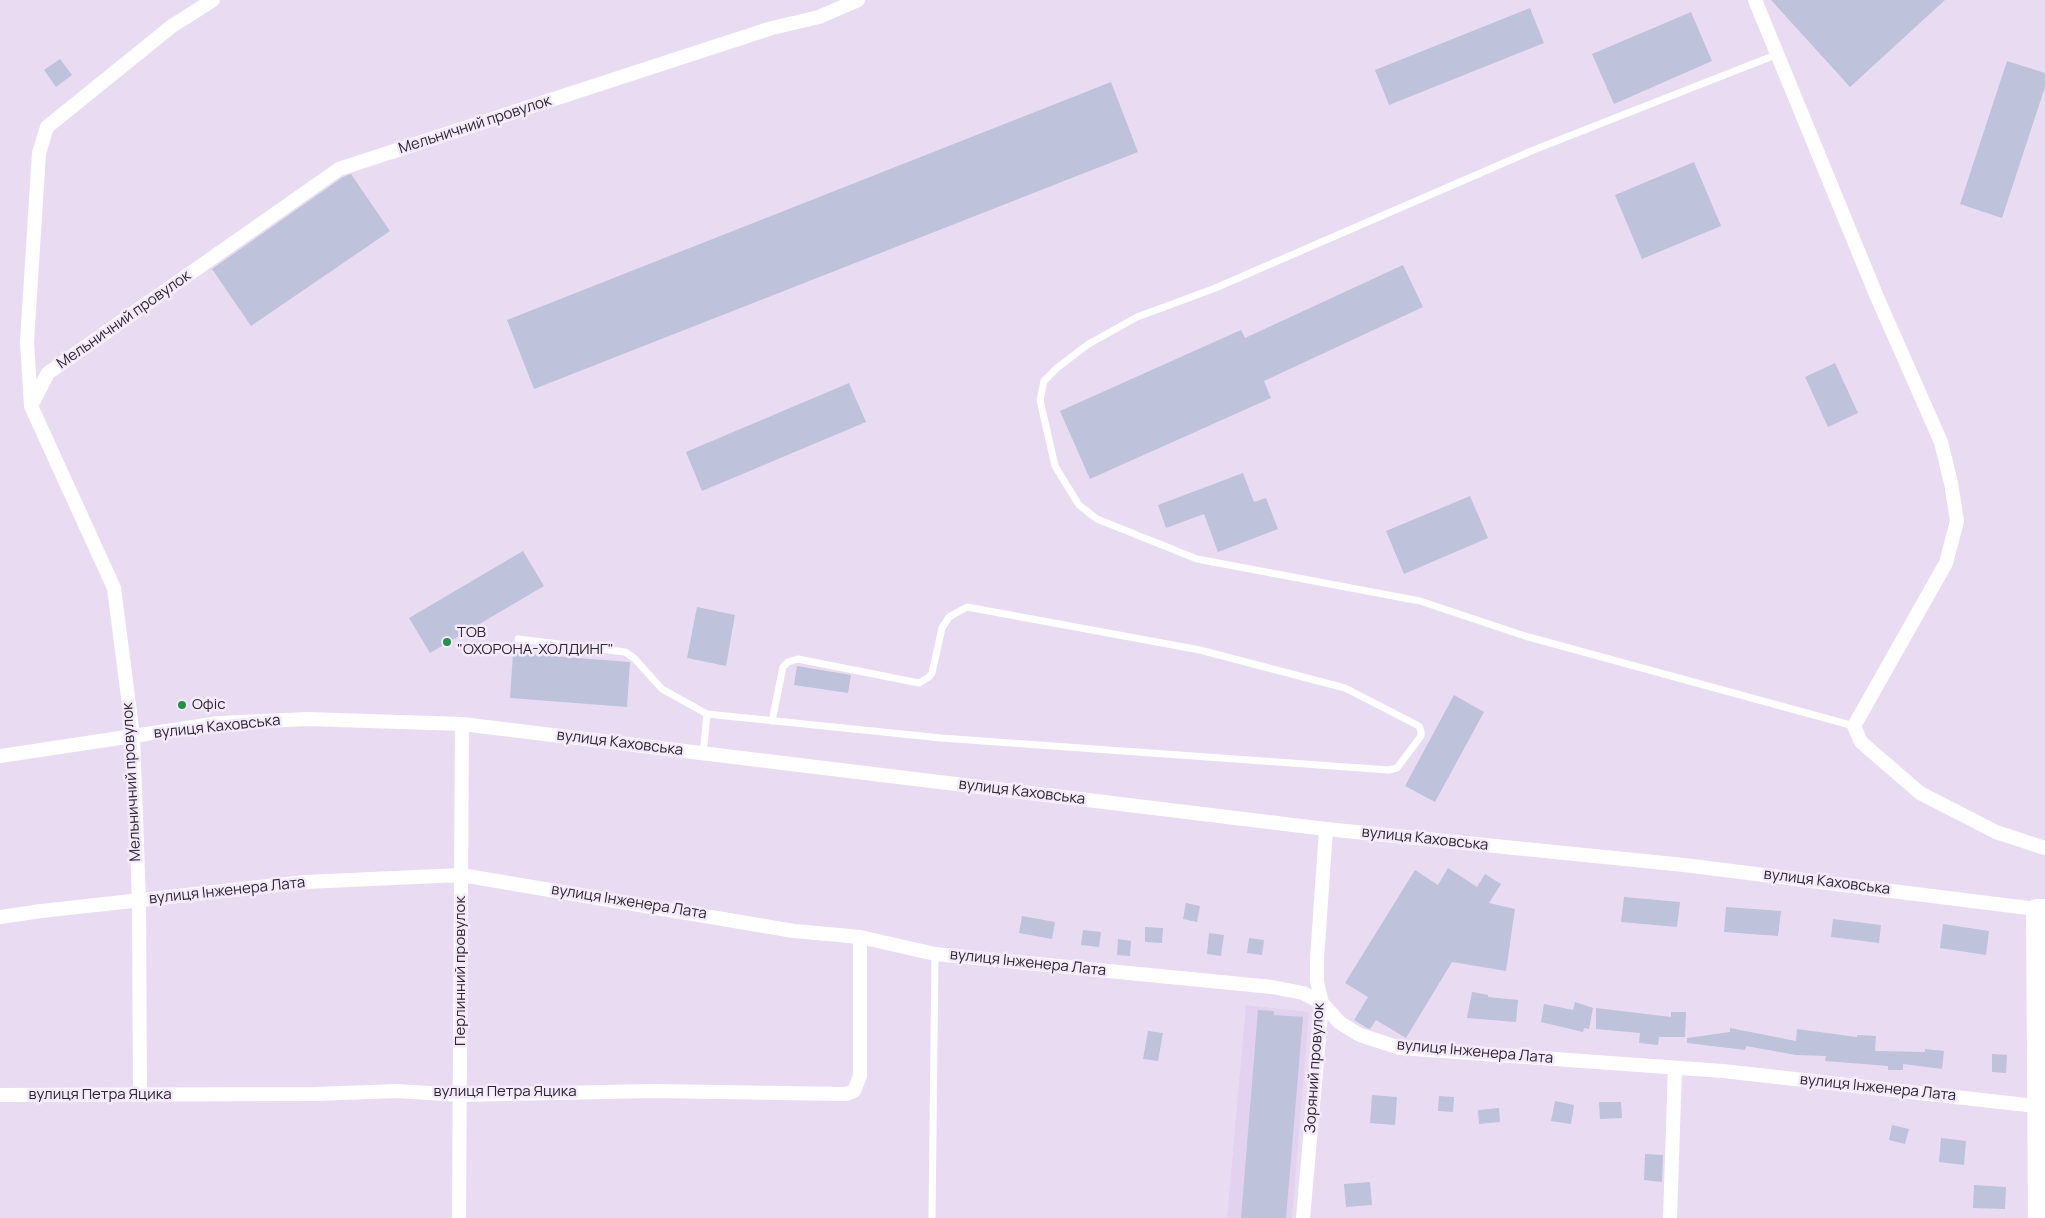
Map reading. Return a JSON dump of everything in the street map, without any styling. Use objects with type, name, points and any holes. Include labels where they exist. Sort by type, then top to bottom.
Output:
[{"type":"street","points":[[31,406],[27,342],[39,152],[47,127],[172,26],[213,0]]},
{"type":"street","name":"Мельничний провулок","points":[[140,1096],[138,901],[133,736],[114,588],[31,406],[48,373],[339,169],[762,31],[818,17],[858,0]]},
{"type":"street","points":[[1755,0],[1878,297],[1941,442],[1952,483],[1957,521],[1946,563],[1854,726],[1861,742],[1920,793],[1996,832],[2045,848]]},
{"type":"street","name":"вулиця Каховська","points":[[0,756],[220,723],[307,719],[462,724],[1326,829],[1684,864],[2041,909]]},
{"type":"street","name":"Перлинний провулок","points":[[459,1218],[462,724]]},
{"type":"street","points":[[0,750],[18,754]]},
{"type":"street","name":"Зоряний провулок","points":[[1303,1218],[1322,1003],[1317,982],[1317,959],[1326,829]]},
{"type":"street","name":"вулиця Інженера Лата","points":[[0,917],[41,910],[305,882],[462,875],[794,931],[860,937],[935,954],[1272,987],[1303,993],[1322,1003],[1340,1023],[1360,1035],[1400,1048],[1742,1073],[2042,1107]]},
{"type":"street","points":[[2038,1218],[2042,1107],[2041,909]]},
{"type":"street","name":"вулиця Петра Яцика","points":[[0,1095],[140,1096],[398,1091],[460,1095],[653,1090],[846,1094],[854,1091],[860,1076],[860,937]]},
{"type":"street","points":[[1670,1218],[1675,1068]]},
{"type":"lane","points":[[1778,54],[1536,149],[1213,289],[1137,317],[1087,345],[1057,368],[1044,381],[1040,400],[1055,466],[1079,504],[1097,519],[1197,559],[1420,601],[1525,636],[1854,726]]},
{"type":"lane","points":[[518,639],[625,652],[634,658],[662,689],[707,714],[772,721],[941,738],[1389,770],[1397,768],[1421,736],[1419,726],[1345,688],[1200,650],[967,607],[950,617],[942,628],[932,672],[929,677],[919,683],[798,659],[788,662],[783,667],[772,721]]},
{"type":"lane","points":[[703,754],[707,714]]},
{"type":"lane","points":[[932,1218],[935,954]]},
{"type":"shaded area","points":[[1246,1005],[1309,1012],[1292,1218],[1227,1218]]},
{"type":"building","points":[[1771,0],[1945,0],[1850,87]]},
{"type":"building","points":[[1530,8],[1544,43],[1389,105],[1375,70]]},
{"type":"building","points":[[1691,12],[1712,61],[1614,104],[1592,54]]},
{"type":"building","points":[[60,59],[72,75],[56,87],[44,70]]},
{"type":"building","points":[[2007,61],[2045,73],[2045,87],[2002,218],[1960,204]]},
{"type":"building","points":[[1111,82],[1138,152],[534,389],[507,320]]},
{"type":"building","points":[[1694,162],[1721,226],[1642,259],[1615,195]]},
{"type":"building","points":[[351,174],[390,231],[251,326],[212,269],[343,177]]},
{"type":"building","points":[[1403,265],[1423,307],[1264,381],[1271,398],[1090,479],[1060,411],[1241,330],[1245,338]]},
{"type":"building","points":[[1835,363],[1858,413],[1828,427],[1805,377]]},
{"type":"building","points":[[849,383],[866,422],[702,491],[686,452]]},
{"type":"building","points":[[1243,473],[1254,502],[1266,498],[1278,529],[1218,552],[1204,514],[1166,528],[1158,505]]},
{"type":"building","points":[[1470,496],[1488,538],[1404,574],[1386,531]]},
{"type":"building","points":[[523,551],[544,586],[430,653],[409,618]]},
{"type":"building","points":[[697,607],[735,615],[726,666],[687,658]]},
{"type":"building","points":[[513,653],[630,662],[627,707],[510,698]]},
{"type":"building","points":[[797,666],[851,675],[848,693],[794,685]]},
{"type":"building","points":[[1454,695],[1484,712],[1435,802],[1405,786]]},
{"type":"building","points":[[1448,868],[1477,887],[1485,874],[1501,884],[1489,903],[1515,909],[1506,971],[1452,962],[1406,1038],[1376,1020],[1370,1029],[1367,1028],[1354,1020],[1368,997],[1345,983],[1415,870],[1438,885]]},
{"type":"building","points":[[1624,897],[1680,902],[1677,927],[1621,922]]},
{"type":"building","points":[[1186,903],[1200,906],[1197,922],[1183,919]]},
{"type":"building","points":[[1726,907],[1781,911],[1778,936],[1724,932]]},
{"type":"building","points":[[1022,916],[1055,922],[1052,939],[1019,933]]},
{"type":"building","points":[[1833,919],[1881,925],[1879,943],[1831,937]]},
{"type":"building","points":[[1943,924],[1989,931],[1986,955],[1940,948]]},
{"type":"building","points":[[1145,927],[1163,928],[1162,943],[1145,942]]},
{"type":"building","points":[[1083,930],[1101,932],[1099,947],[1081,945]]},
{"type":"building","points":[[1209,933],[1224,935],[1221,956],[1207,954]]},
{"type":"building","points":[[1249,938],[1264,940],[1262,955],[1247,953]]},
{"type":"building","points":[[1118,939],[1131,941],[1130,956],[1117,955]]},
{"type":"building","points":[[1472,992],[1488,995],[1488,997],[1518,1000],[1516,1022],[1467,1018]]},
{"type":"building","points":[[1575,1002],[1593,1008],[1589,1029],[1584,1028],[1583,1032],[1541,1022],[1544,1004],[1573,1010]]},
{"type":"building","points":[[1596,1008],[1671,1017],[1671,1012],[1686,1012],[1685,1037],[1659,1037],[1658,1045],[1639,1043],[1640,1033],[1596,1029]]},
{"type":"building","points":[[1258,1010],[1274,1011],[1274,1015],[1303,1017],[1286,1218],[1241,1218]]},
{"type":"building","points":[[1730,1028],[1796,1041],[1797,1029],[1857,1037],[1857,1035],[1876,1036],[1875,1051],[1925,1052],[1925,1049],[1944,1051],[1942,1069],[1903,1064],[1903,1070],[1888,1070],[1888,1066],[1825,1061],[1826,1056],[1796,1055],[1746,1046],[1745,1050],[1687,1043],[1687,1038],[1730,1032]]},
{"type":"building","points":[[1148,1031],[1163,1033],[1158,1061],[1143,1059]]},
{"type":"building","points":[[1992,1054],[2007,1055],[2006,1073],[1992,1072]]},
{"type":"building","points":[[1372,1095],[1397,1097],[1395,1125],[1370,1123]]},
{"type":"building","points":[[1439,1096],[1454,1097],[1453,1112],[1438,1111]]},
{"type":"building","points":[[1555,1101],[1574,1105],[1571,1124],[1551,1121]]},
{"type":"building","points":[[1599,1102],[1621,1102],[1622,1118],[1600,1119]]},
{"type":"building","points":[[1499,1108],[1500,1122],[1479,1124],[1478,1110]]},
{"type":"building","points":[[1892,1125],[1909,1129],[1905,1144],[1889,1140]]},
{"type":"building","points":[[1941,1138],[1966,1141],[1964,1165],[1939,1162]]},
{"type":"building","points":[[1645,1154],[1663,1155],[1662,1182],[1644,1180]]},
{"type":"building","points":[[1370,1182],[1372,1205],[1346,1207],[1344,1184]]},
{"type":"building","points":[[1974,1185],[2006,1187],[2005,1209],[1973,1208]]},
{"type":"place","name":"ТОВ \"ОХОРОНА-ХОЛДИНГ\"","points":[[447,642]]},
{"type":"place","name":"Офіс","points":[[182,705]]}]
